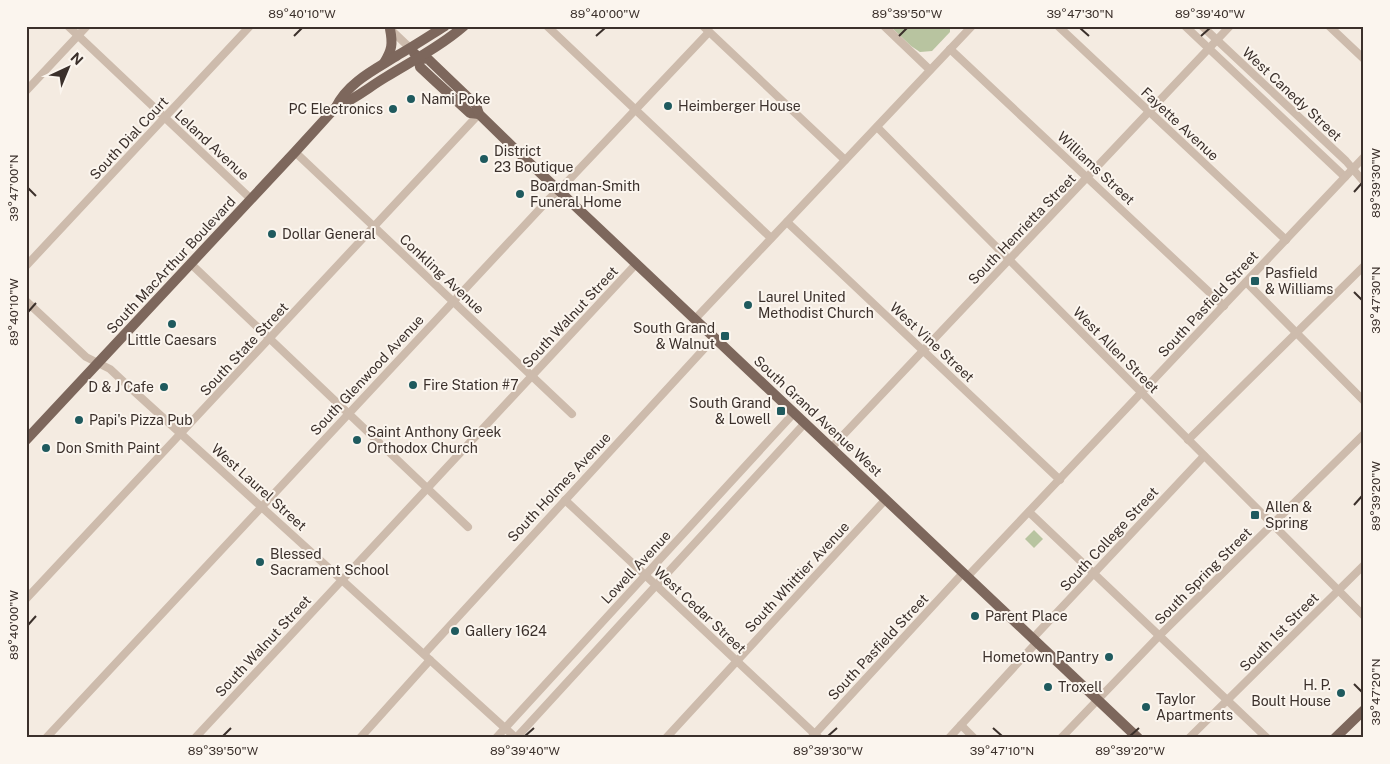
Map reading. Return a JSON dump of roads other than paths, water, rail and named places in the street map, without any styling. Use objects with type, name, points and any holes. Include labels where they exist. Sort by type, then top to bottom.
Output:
[{"type":"main road","name":"South MacArthur Boulevard","points":[[26,440],[295,152],[350,89],[384,63],[445,26]]},
{"type":"main road","name":"South MacArthur Boulevard","points":[[336,107],[346,103],[464,26]]},
{"type":"main road","points":[[384,63],[392,50],[389,28]]},
{"type":"main road","points":[[445,40],[437,56],[438,64],[449,79]]},
{"type":"main road","name":"South Grand Avenue West","points":[[410,48],[418,57],[420,67],[470,113],[479,114]]},
{"type":"main road","name":"South Grand Avenue West","points":[[418,57],[428,59],[476,105],[479,114],[558,190],[1138,738]]},
{"type":"main road","points":[[1335,738],[1364,710]]},
{"type":"street","name":"Leland Avenue","points":[[68,26],[251,199]]},
{"type":"street","points":[[26,91],[87,26]]},
{"type":"street","name":"South Dial Court","points":[[26,266],[250,26]]},
{"type":"street","points":[[547,26],[771,238]]},
{"type":"street","points":[[703,26],[845,160]]},
{"type":"street","points":[[884,26],[930,70]]},
{"type":"street","name":"Fayette Avenue","points":[[1058,26],[1286,240]]},
{"type":"street","name":"West Canedy Street","points":[[1185,26],[1345,177]]},
{"type":"street","name":"West Canedy Street","points":[[1202,26],[1353,169],[1364,182]]},
{"type":"street","name":"South Henrietta Street","points":[[831,448],[1230,26]]},
{"type":"street","points":[[1329,26],[1364,59]]},
{"type":"street","name":"South Grand Avenue West","points":[[389,28],[410,48]]},
{"type":"street","points":[[695,319],[968,28]]},
{"type":"street","name":"South Glenwood Avenue","points":[[46,738],[558,190],[709,32]]},
{"type":"street","name":"Williams Street","points":[[950,49],[1224,306]]},
{"type":"street","name":"South State Street","points":[[26,600],[479,114]]},
{"type":"street","name":"West Allen Street","points":[[877,127],[1364,616]]},
{"type":"street","name":"Conkling Avenue","points":[[295,152],[572,414]]},
{"type":"street","name":"South Pasfield Street","points":[[815,737],[965,575],[1060,480],[1364,157]]},
{"type":"street","name":"West Vine Street","points":[[787,222],[1060,480]]},
{"type":"street","points":[[191,264],[468,526]]},
{"type":"street","name":"South Walnut Street","points":[[195,738],[636,264]]},
{"type":"street","points":[[1188,440],[1364,266]]},
{"type":"street","points":[[1246,282],[1364,401]]},
{"type":"street","name":"West Laurel Street","points":[[26,301],[86,357],[110,369],[182,433],[516,738]]},
{"type":"street","name":"South Holmes Avenue","points":[[424,654],[714,338]]},
{"type":"street","name":"Lowell Avenue","points":[[496,738],[794,413]]},
{"type":"street","name":"Lowell Avenue","points":[[516,738],[805,423]]},
{"type":"street","name":"South Spring Street","points":[[1061,738],[1159,636],[1364,434]]},
{"type":"street","name":"South College Street","points":[[949,738],[1094,573],[1204,456]]},
{"type":"street","name":"South Whittier Avenue","points":[[666,738],[886,499]]},
{"type":"street","name":"West Cedar Street","points":[[565,500],[815,737]]},
{"type":"street","points":[[1029,512],[1267,738]]},
{"type":"street","name":"South 1st Street","points":[[1189,738],[1364,565]]},
{"type":"street","points":[[360,738],[430,660]]},
{"type":"street","points":[[961,725],[974,738]]},
{"type":"place","name":"Nami Poke","points":[[411,99]]},
{"type":"place","name":"Heimberger House","points":[[668,106]]},
{"type":"place","name":"PC Electronics","points":[[393,109]]},
{"type":"place","name":"District 23 Boutique","points":[[484,159]]},
{"type":"place","name":"Boardman-Smith Funeral Home","points":[[520,194]]},
{"type":"place","name":"Dollar General","points":[[272,234]]},
{"type":"place","name":"Pasfield & Williams","points":[[1255,281]]},
{"type":"place","name":"Laurel United Methodist Church","points":[[748,305]]},
{"type":"place","name":"Little Caesars","points":[[172,324]]},
{"type":"place","name":"South Grand & Walnut","points":[[725,336]]},
{"type":"place","name":"Fire Station #7","points":[[413,385]]},
{"type":"place","name":"D & J Cafe","points":[[164,387]]},
{"type":"place","name":"South Grand & Lowell","points":[[781,411]]},
{"type":"place","name":"Papi's Pizza Pub","points":[[79,420]]},
{"type":"place","name":"Saint Anthony Greek Orthodox Church","points":[[357,440]]},
{"type":"place","name":"Don Smith Paint","points":[[46,448]]},
{"type":"place","name":"Allen & Spring","points":[[1255,515]]},
{"type":"place","name":"Blessed Sacrament School","points":[[260,562]]},
{"type":"place","name":"Parent Place","points":[[975,616]]},
{"type":"place","name":"Gallery 1624","points":[[455,631]]},
{"type":"place","name":"Hometown Pantry","points":[[1109,657]]},
{"type":"place","name":"Troxell","points":[[1048,687]]},
{"type":"place","name":"H. P. Boult House","points":[[1341,693]]},
{"type":"place","name":"Taylor Apartments","points":[[1146,707]]}]
